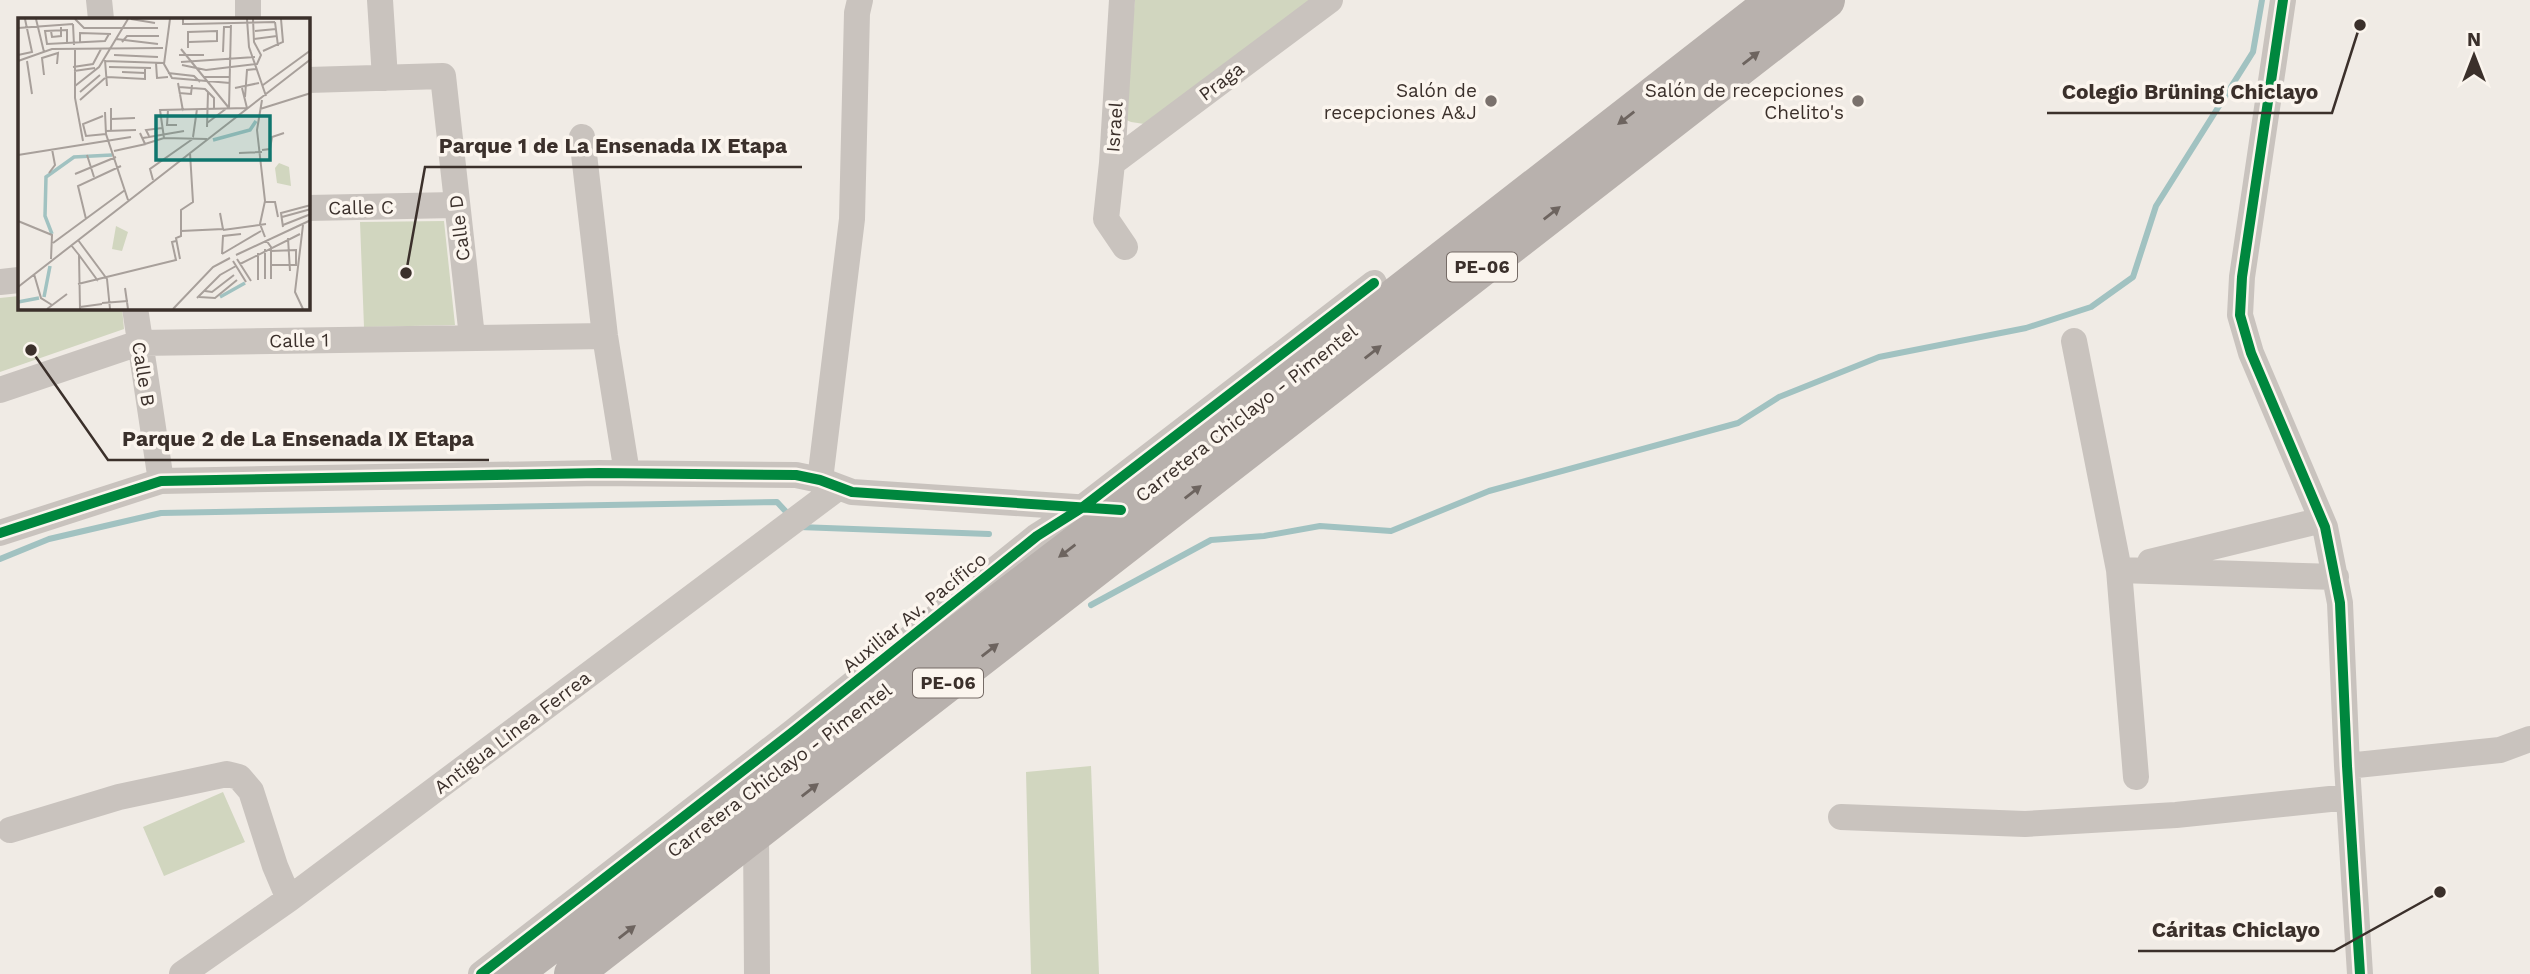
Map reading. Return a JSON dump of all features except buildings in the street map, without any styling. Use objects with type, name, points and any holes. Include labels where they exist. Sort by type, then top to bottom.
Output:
[{"type":"main road","name":"Carretera Chiclayo - Pimentel","points":[[573,974],[745,818],[1121,510],[1776,0]]},
{"type":"main road","name":"Carretera Chiclayo - Pimentel","points":[[512,974],[745,818],[1826,0]]},
{"type":"main road","points":[[1374,283],[1550,178]]},
{"type":"street","points":[[99,0],[101,18]]},
{"type":"street","points":[[248,0],[248,18]]},
{"type":"street","points":[[310,80],[385,78],[380,0]]},
{"type":"street","points":[[830,483],[852,219],[857,13],[860,0]]},
{"type":"street","name":"Israel","points":[[1122,0],[1106,219],[1125,247]]},
{"type":"street","name":"Praga","points":[[1112,163],[1330,0]]},
{"type":"street","points":[[2283,0],[2242,277],[2240,315],[2251,353],[2322,520],[2336,577],[2340,603],[2360,974]]},
{"type":"street","name":"Calle D","points":[[385,78],[443,76],[472,337]]},
{"type":"street","points":[[582,137],[605,336],[627,473]]},
{"type":"street","name":"Calle C","points":[[310,208],[456,205]]},
{"type":"street","points":[[0,282],[18,280]]},
{"type":"street","name":"Auxiliar Av. Pacífico","points":[[481,974],[794,731],[1037,536],[1083,507],[1374,283]]},
{"type":"street","name":"Calle B","points":[[135,310],[161,481]]},
{"type":"street","name":"Calle 1","points":[[0,390],[139,343],[605,336]]},
{"type":"street","points":[[2074,341],[2119,570],[2136,777]]},
{"type":"street","points":[[0,533],[161,481],[627,473],[796,475],[830,483],[852,492],[1121,510]]},
{"type":"street","name":"Antigua Linea Ferrea","points":[[182,974],[289,899],[830,483]]},
{"type":"street","points":[[2119,570],[2322,520]]},
{"type":"street","points":[[2119,570],[2336,577]]},
{"type":"street","points":[[2347,766],[2500,750],[2530,739]]},
{"type":"street","points":[[10,830],[119,797],[228,774],[239,777],[251,791],[275,866],[289,899]]},
{"type":"street","points":[[1841,817],[2025,824],[2176,815],[2350,797]]},
{"type":"street","points":[[745,818],[757,974]]},
{"type":"green space","points":[[1135,0],[1315,0],[1151,125],[1122,118]]},
{"type":"green space","points":[[444,221],[455,325],[364,327],[360,222]]},
{"type":"green space","points":[[18,296],[18,310],[122,310],[124,329],[0,372],[0,298]]},
{"type":"green space","points":[[1091,766],[1099,974],[1031,974],[1026,772]]},
{"type":"green space","points":[[223,792],[245,842],[164,876],[143,827]]},
{"type":"waterway","points":[[1091,605],[1211,540],[1264,536],[1320,526],[1391,531],[1489,491],[1738,423],[1779,397],[1879,357],[2026,328],[2091,307],[2133,277],[2156,206],[2253,52],[2262,0]]},
{"type":"waterway","points":[[0,559],[49,539],[161,513],[777,502],[790,516]]},
{"type":"waterway","points":[[799,527],[989,534]]},
{"type":"cycle path","points":[[2283,0],[2242,277],[2240,315],[2251,353],[2325,527],[2340,603],[2360,974]]},
{"type":"cycle path","points":[[481,974],[794,731],[1037,536],[1083,507],[1374,283]]},
{"type":"cycle path","points":[[0,533],[161,481],[599,473],[796,475],[820,480],[852,492],[1121,510]]},
{"type":"place","name":"Colegio Brüning Chiclayo","points":[[2360,25]]},
{"type":"place","name":"Salón de recepciones A&J","points":[[1491,101]]},
{"type":"place","name":"Salón de recepciones Chelito's","points":[[1858,101]]},
{"type":"place","name":"Parque 1 de La Ensenada IX Etapa","points":[[406,273]]},
{"type":"place","name":"Parque 2 de La Ensenada IX Etapa","points":[[31,350]]},
{"type":"place","name":"Cáritas Chiclayo","points":[[2440,892]]}]
